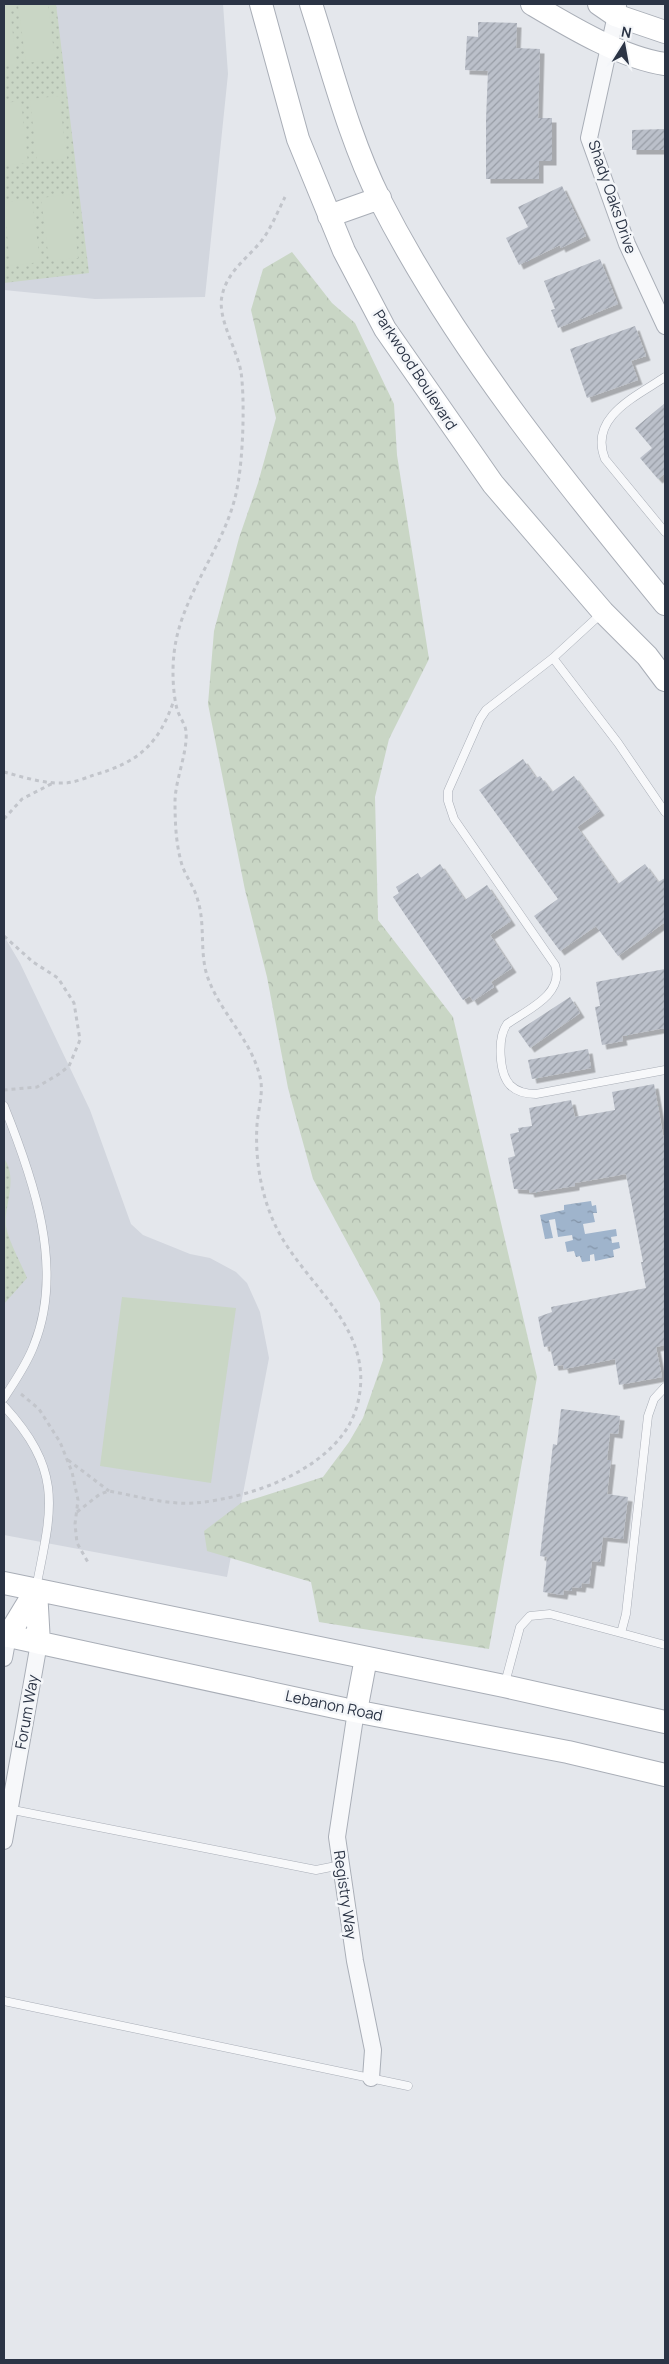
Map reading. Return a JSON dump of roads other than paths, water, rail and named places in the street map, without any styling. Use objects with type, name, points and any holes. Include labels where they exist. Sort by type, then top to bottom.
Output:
[{"type":"main road","name":"Parkwood Boulevard","points":[[261,4],[298,139],[329,216],[385,329],[430,397],[493,484],[604,612],[647,656],[665,680]]},
{"type":"main road","points":[[311,4],[350,128],[380,198],[420,273],[473,354],[571,488],[665,604]]},
{"type":"main road","points":[[532,4],[572,28],[608,45],[665,64]]},
{"type":"main road","points":[[611,7],[665,32]]},
{"type":"main road","points":[[329,216],[380,198]]},
{"type":"main road","points":[[4,1583],[504,1686],[665,1722]]},
{"type":"main road","points":[[6,1636],[36,1590]]},
{"type":"main road","points":[[36,1590],[39,1643]]},
{"type":"main road","name":"Lebanon Road","points":[[6,1636],[356,1711],[568,1752],[665,1775]]},
{"type":"main road","points":[[356,1711],[366,1658]]},
{"type":"street","name":"Shady Oaks Drive","points":[[611,7],[608,45],[589,138],[627,244],[665,326]]},
{"type":"street","points":[[4,1658],[6,1636]]},
{"type":"street","name":"Forum Way","points":[[4,1841],[7,1808],[39,1643]]},
{"type":"street","name":"Registry Way","points":[[356,1711],[337,1837],[355,1961],[373,2050],[371,2078]]},
{"type":"lane","points":[[665,377],[616,410],[607,422],[601,448],[605,459],[665,532]]},
{"type":"lane","points":[[604,612],[553,658],[486,710],[480,719],[448,791],[448,801],[454,819],[558,973],[556,982],[549,994],[507,1024],[502,1031],[500,1047],[505,1075],[512,1087],[529,1094],[536,1094],[665,1070]]},
{"type":"lane","points":[[553,658],[618,743],[665,812]]},
{"type":"lane","points":[[4,1106],[32,1186],[42,1229],[46,1274],[45,1301],[35,1344],[27,1362],[4,1398]]},
{"type":"lane","points":[[621,1633],[626,1614],[648,1416],[654,1399],[665,1387]]},
{"type":"lane","points":[[4,1406],[24,1428],[34,1445],[48,1486],[50,1504],[48,1526],[36,1590]]},
{"type":"lane","points":[[504,1686],[520,1627],[530,1616],[550,1614],[665,1645]]},
{"type":"lane","points":[[7,1808],[316,1870],[341,1865]]},
{"type":"lane","points":[[4,2001],[408,2086]]},
{"type":"water","points":[[591,1201],[592,1206],[596,1205],[597,1213],[593,1213],[595,1222],[583,1224],[585,1234],[616,1229],[617,1236],[611,1237],[612,1243],[619,1242],[620,1248],[613,1250],[614,1257],[595,1261],[594,1254],[590,1255],[590,1261],[582,1262],[580,1256],[576,1257],[574,1251],[567,1252],[565,1242],[573,1240],[572,1235],[558,1237],[555,1219],[549,1220],[553,1238],[545,1239],[540,1215],[564,1210],[564,1205]]}]
